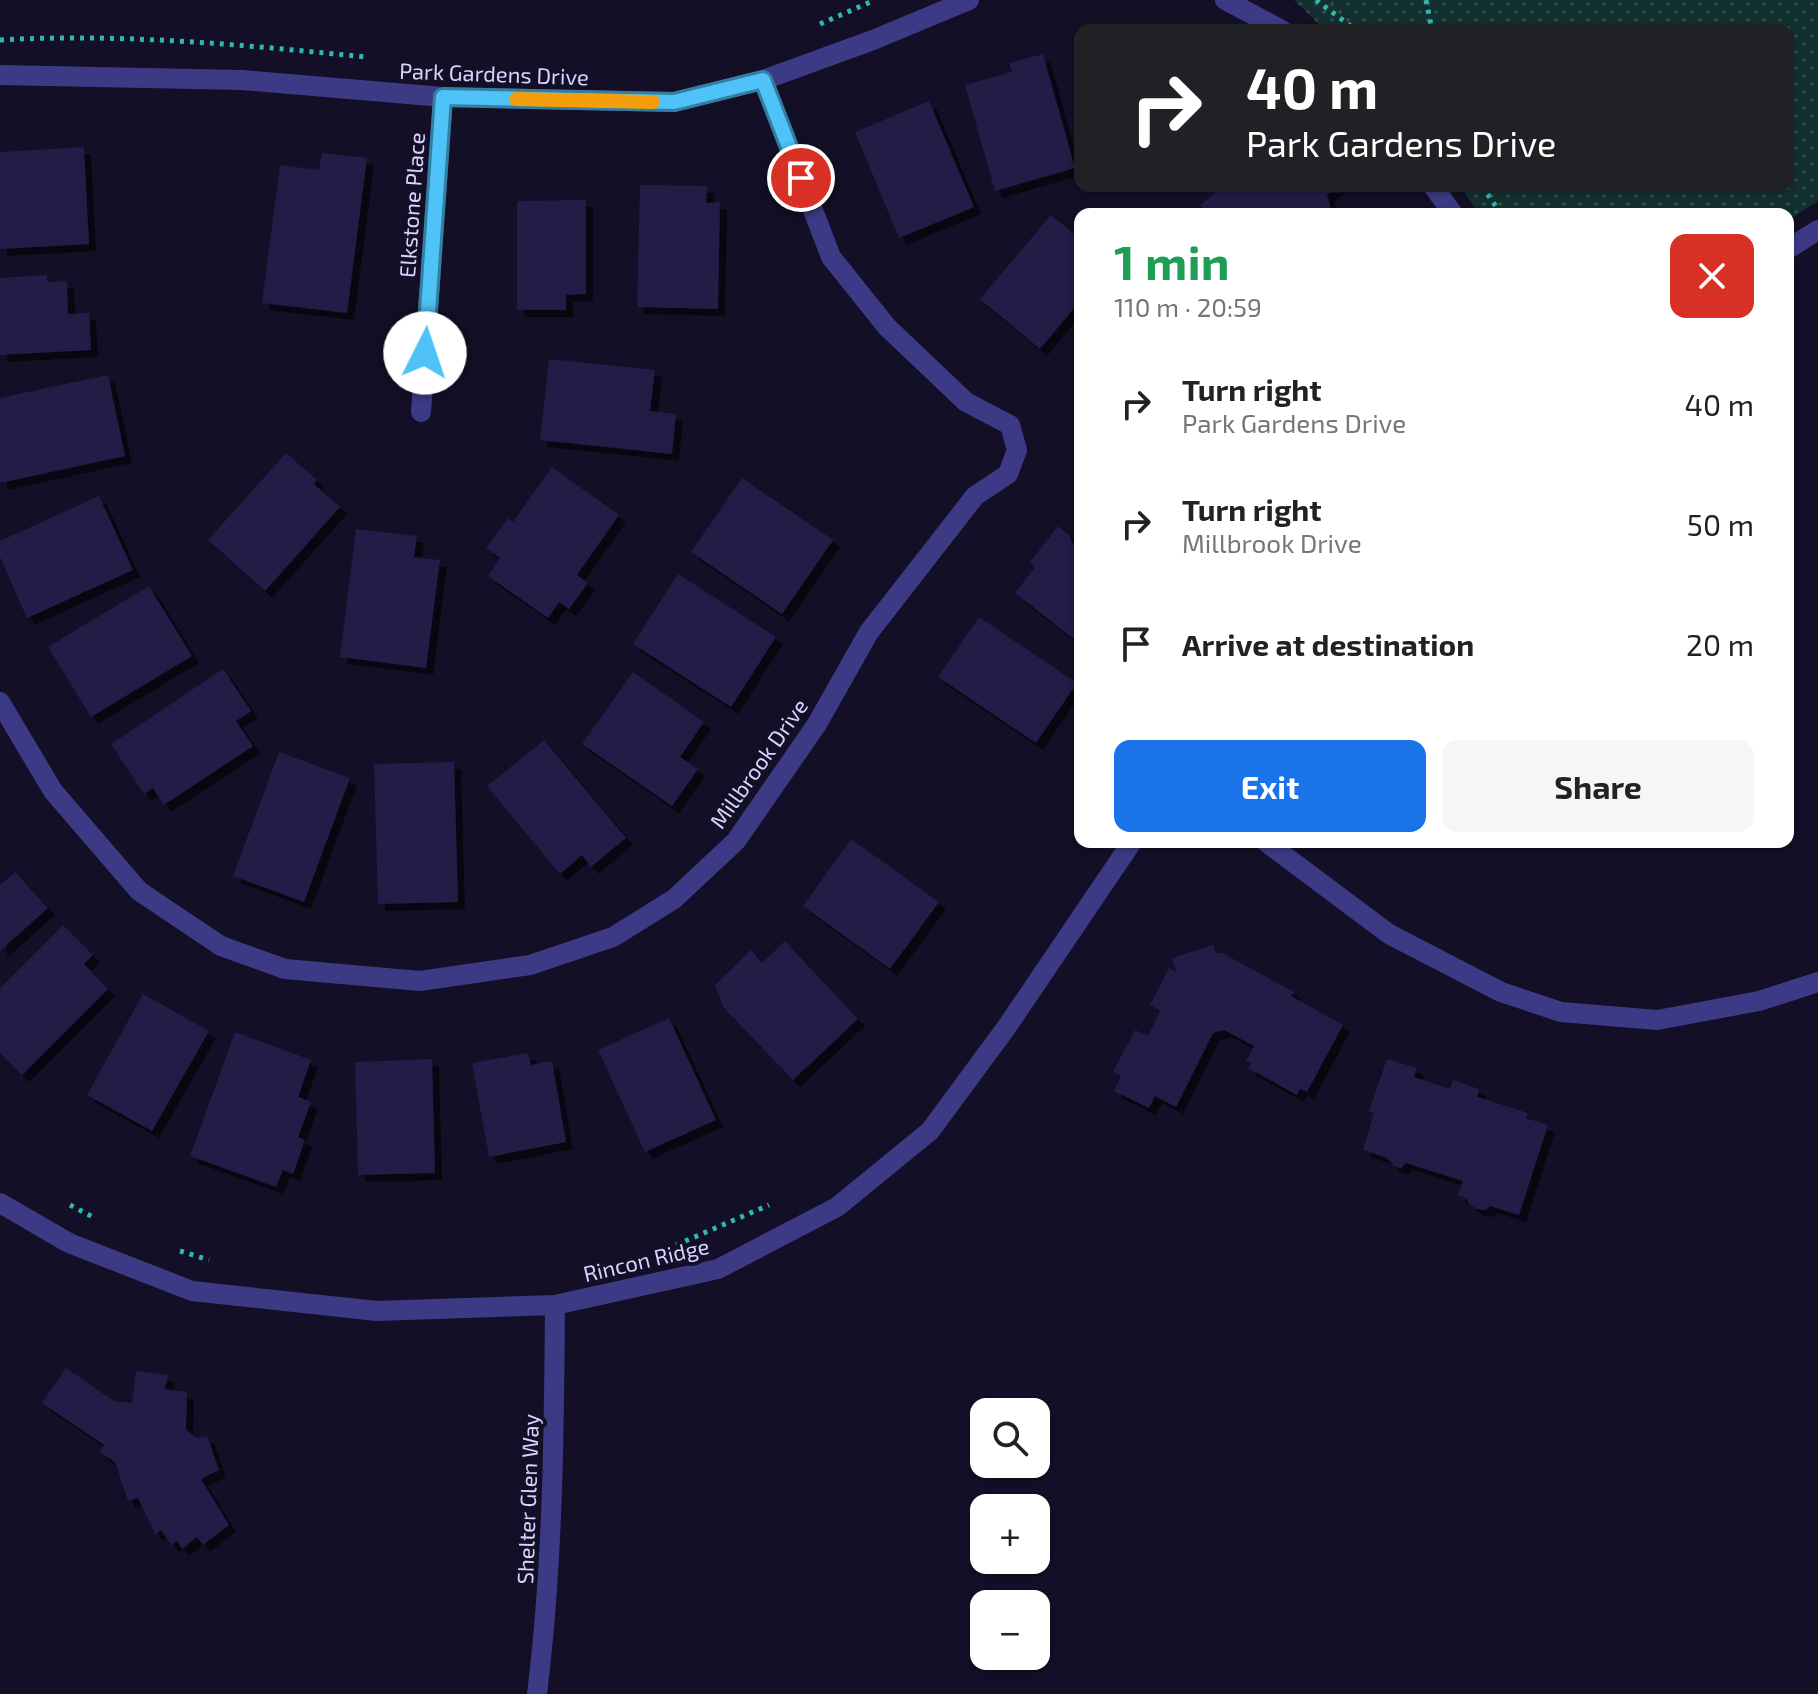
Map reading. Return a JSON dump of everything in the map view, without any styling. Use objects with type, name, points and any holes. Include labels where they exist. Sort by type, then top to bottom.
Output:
[{"type":"street","name":"Park Gardens Drive","points":[[0,75],[242,80],[443,97],[674,102],[763,80],[873,40],[969,0]]},
{"type":"street","points":[[1225,0],[1271,24]]},
{"type":"street","name":"Millbrook Drive","points":[[0,702],[53,791],[139,891],[221,946],[285,969],[420,981],[530,965],[613,937],[674,899],[736,841],[817,724],[869,632],[975,496],[1008,474],[1017,450],[1010,425],[966,402],[898,338],[831,257],[763,80]]},
{"type":"street","name":"Elkstone Place","points":[[421,412],[443,97]]},
{"type":"street","points":[[1794,245],[1818,230]]},
{"type":"street","name":"Rincon Ridge","points":[[0,1203],[69,1243],[192,1291],[377,1311],[555,1305],[718,1269],[837,1207],[930,1131],[1006,1028],[1128,848]]},
{"type":"street","points":[[1274,848],[1389,934],[1501,992],[1561,1012],[1657,1020],[1759,1001],[1818,982]]},
{"type":"street","name":"Shelter Glen Way","points":[[537,1694],[548,1599],[555,1305]]},
{"type":"path","points":[[807,30],[875,0]]},
{"type":"path","points":[[1316,0],[1348,24]]},
{"type":"path","points":[[1426,0],[1431,24]]},
{"type":"path","points":[[0,40],[200,40],[370,57]]},
{"type":"path","points":[[60,1199],[99,1220]]},
{"type":"path","points":[[671,1247],[769,1205]]},
{"type":"path","points":[[170,1247],[215,1262]]},
{"type":"green space","points":[[1294,0],[1818,0],[1818,201],[1794,216],[1794,208],[1475,208],[1464,192],[1794,192],[1794,24],[1319,24]]},
{"type":"building","points":[[1043,54],[1074,168],[995,191],[965,85],[1012,72],[1009,63]]},
{"type":"building","points":[[929,101],[974,207],[899,238],[855,132]]},
{"type":"building","points":[[84,147],[89,244],[0,249],[0,152]]},
{"type":"building","points":[[322,153],[367,158],[347,313],[262,303],[280,165],[319,170]]},
{"type":"building","points":[[640,185],[707,186],[706,203],[720,202],[718,309],[637,307]]},
{"type":"building","points":[[1216,192],[1331,192],[1327,195],[1331,208],[1202,208],[1200,205]]},
{"type":"building","points":[[586,200],[586,294],[566,295],[566,310],[517,310],[517,201]]},
{"type":"building","points":[[1051,215],[1074,234],[1074,308],[1040,349],[980,299]]},
{"type":"building","points":[[47,275],[47,282],[67,281],[68,314],[89,313],[91,350],[0,355],[0,278]]},
{"type":"building","points":[[549,359],[655,370],[650,411],[676,414],[672,454],[540,440]]},
{"type":"building","points":[[108,375],[125,456],[0,483],[0,398]]},
{"type":"building","points":[[286,453],[317,480],[314,484],[340,507],[265,591],[208,540]]},
{"type":"building","points":[[552,467],[619,515],[577,575],[588,583],[569,609],[559,602],[548,618],[488,576],[500,558],[486,548],[508,518],[513,522]]},
{"type":"building","points":[[742,478],[833,540],[782,614],[691,552]]},
{"type":"building","points":[[99,496],[133,570],[27,618],[0,557],[0,541]]},
{"type":"building","points":[[1058,526],[1069,535],[1074,546],[1074,639],[1015,593],[1035,567],[1030,562]]},
{"type":"building","points":[[356,529],[417,536],[414,557],[440,560],[426,668],[340,657]]},
{"type":"building","points":[[678,574],[776,637],[731,707],[633,644]]},
{"type":"building","points":[[149,586],[192,656],[91,717],[48,647]]},
{"type":"building","points":[[979,617],[1074,681],[1074,687],[1036,743],[938,677]]},
{"type":"building","points":[[223,669],[251,711],[236,721],[253,746],[164,805],[153,788],[144,794],[111,744]]},
{"type":"building","points":[[633,672],[704,722],[680,757],[698,769],[672,806],[582,744]]},
{"type":"building","points":[[544,740],[626,838],[591,867],[582,855],[560,874],[487,786]]},
{"type":"building","points":[[279,752],[350,778],[304,902],[233,876]]},
{"type":"building","points":[[454,762],[458,902],[378,904],[374,764]]},
{"type":"building","points":[[851,839],[939,902],[890,969],[803,906]]},
{"type":"building","points":[[15,872],[48,908],[0,951],[0,885]]},
{"type":"building","points":[[63,925],[93,955],[84,964],[108,989],[22,1075],[0,1053],[0,988]]},
{"type":"building","points":[[785,941],[858,1019],[793,1080],[724,1008],[715,985],[751,950],[762,963]]},
{"type":"building","points":[[1213,945],[1216,953],[1222,953],[1294,992],[1291,996],[1343,1025],[1307,1092],[1300,1089],[1297,1095],[1248,1068],[1251,1063],[1246,1061],[1254,1046],[1224,1030],[1213,1033],[1176,1107],[1155,1096],[1149,1108],[1114,1091],[1121,1076],[1113,1072],[1135,1030],[1148,1036],[1160,1011],[1150,1005],[1169,968],[1176,972],[1172,958]]},
{"type":"building","points":[[143,994],[209,1031],[152,1131],[87,1095]]},
{"type":"building","points":[[669,1018],[716,1120],[645,1152],[598,1050]]},
{"type":"building","points":[[235,1032],[311,1060],[298,1097],[311,1102],[298,1137],[305,1140],[293,1174],[283,1170],[276,1187],[190,1156]]},
{"type":"building","points":[[528,1053],[531,1065],[552,1061],[566,1142],[489,1157],[472,1063]]},
{"type":"building","points":[[432,1059],[435,1173],[358,1175],[355,1062]]},
{"type":"building","points":[[1387,1059],[1417,1068],[1414,1077],[1450,1089],[1453,1080],[1479,1089],[1477,1097],[1528,1113],[1526,1118],[1548,1125],[1519,1215],[1490,1206],[1486,1210],[1476,1209],[1458,1195],[1463,1181],[1406,1163],[1401,1168],[1394,1166],[1387,1158],[1363,1150],[1374,1113],[1369,1111]]},
{"type":"building","points":[[66,1368],[114,1401],[132,1403],[136,1371],[168,1375],[165,1389],[187,1392],[186,1430],[197,1438],[207,1436],[219,1470],[201,1479],[229,1525],[203,1545],[197,1537],[182,1549],[177,1541],[172,1545],[161,1530],[155,1534],[138,1498],[128,1501],[115,1462],[100,1452],[104,1445],[42,1403]]},
{"type":"slow traffic","points":[[516,99],[653,102]]},
{"type":"route","points":[[425,353],[443,97],[674,102],[763,80],[801,178]]}]
